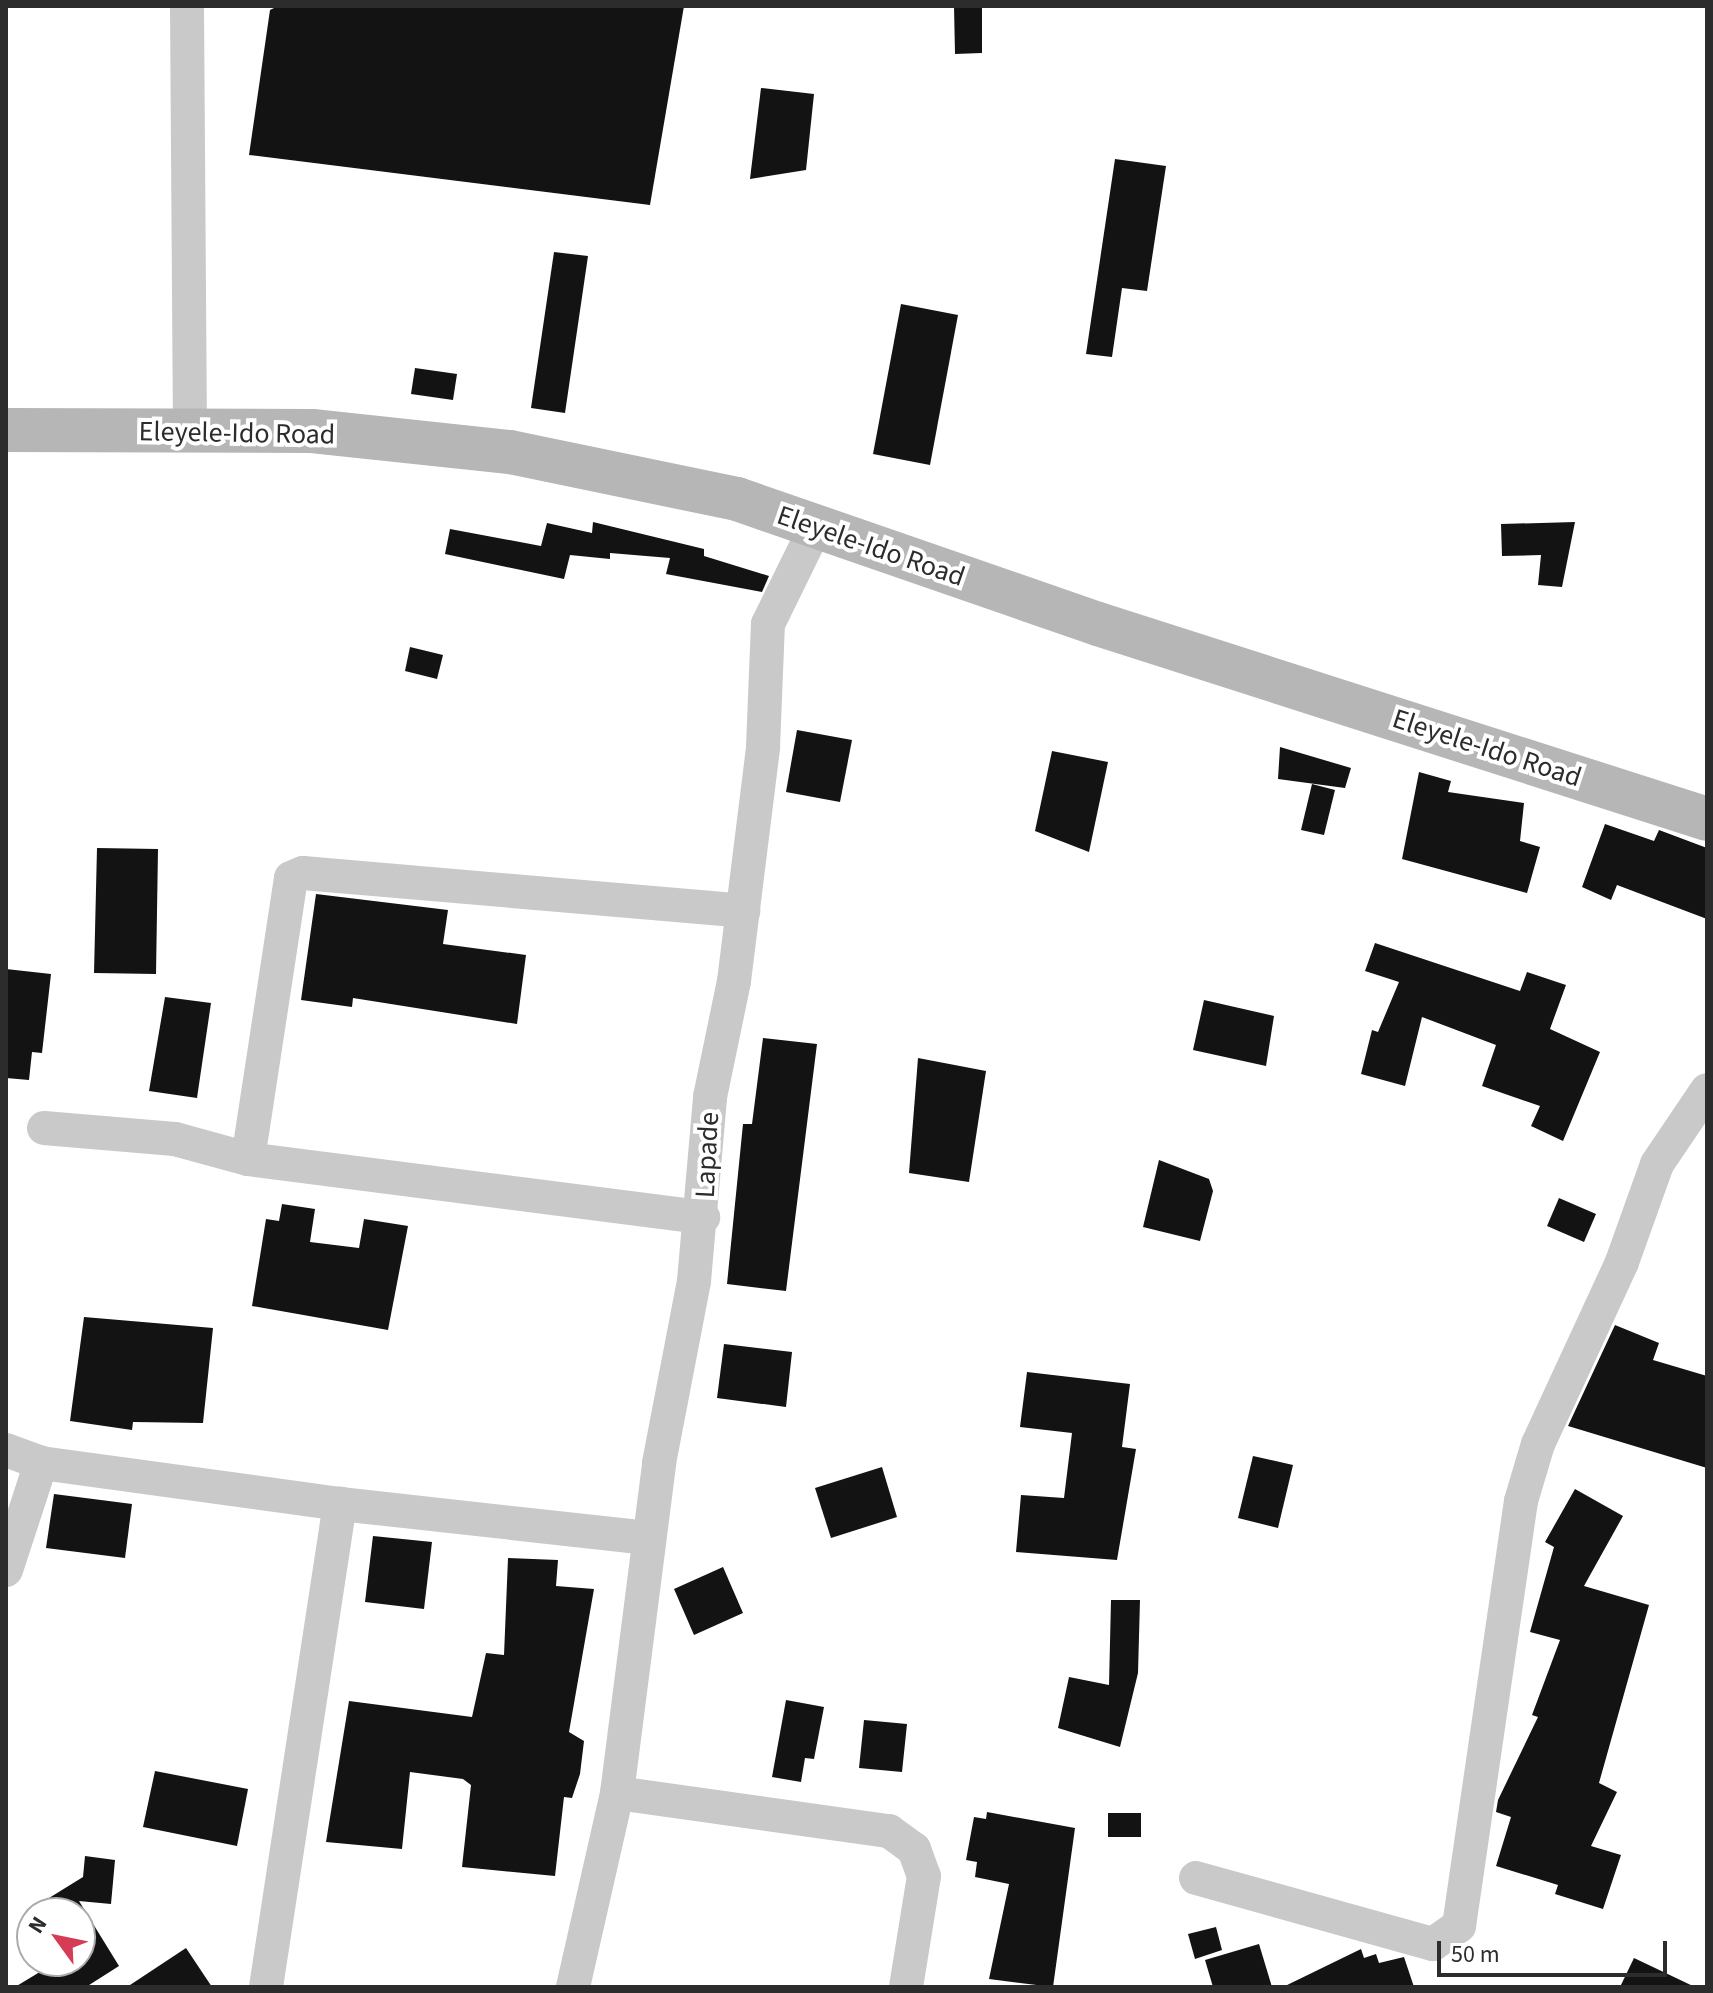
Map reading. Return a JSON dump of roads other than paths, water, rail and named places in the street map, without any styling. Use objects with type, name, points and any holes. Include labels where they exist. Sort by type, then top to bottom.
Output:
[{"type":"main road","name":"Eleyele-Ido Road","points":[[6,430],[312,431],[510,452],[737,499],[1707,819]]},
{"type":"street","points":[[187,6],[190,431]]},
{"type":"street","name":"Lapade","points":[[573,1987],[617,1793],[648,1538],[703,1217],[710,1097],[743,911],[763,747],[768,624],[816,526]]},
{"type":"street","points":[[248,1159],[291,878],[303,873],[743,911]]},
{"type":"street","points":[[1196,1878],[1433,1944],[1459,1926],[1521,1501],[1538,1444],[1622,1262],[1657,1164],[1707,1090]]},
{"type":"street","points":[[44,1128],[175,1139],[248,1159],[703,1217]]},
{"type":"street","points":[[6,1450],[41,1463],[340,1504],[648,1538]]},
{"type":"street","points":[[6,1570],[41,1463]]},
{"type":"street","points":[[266,1987],[340,1504]]},
{"type":"street","points":[[617,1793],[889,1831],[914,1849],[924,1876],[906,1987]]}]
